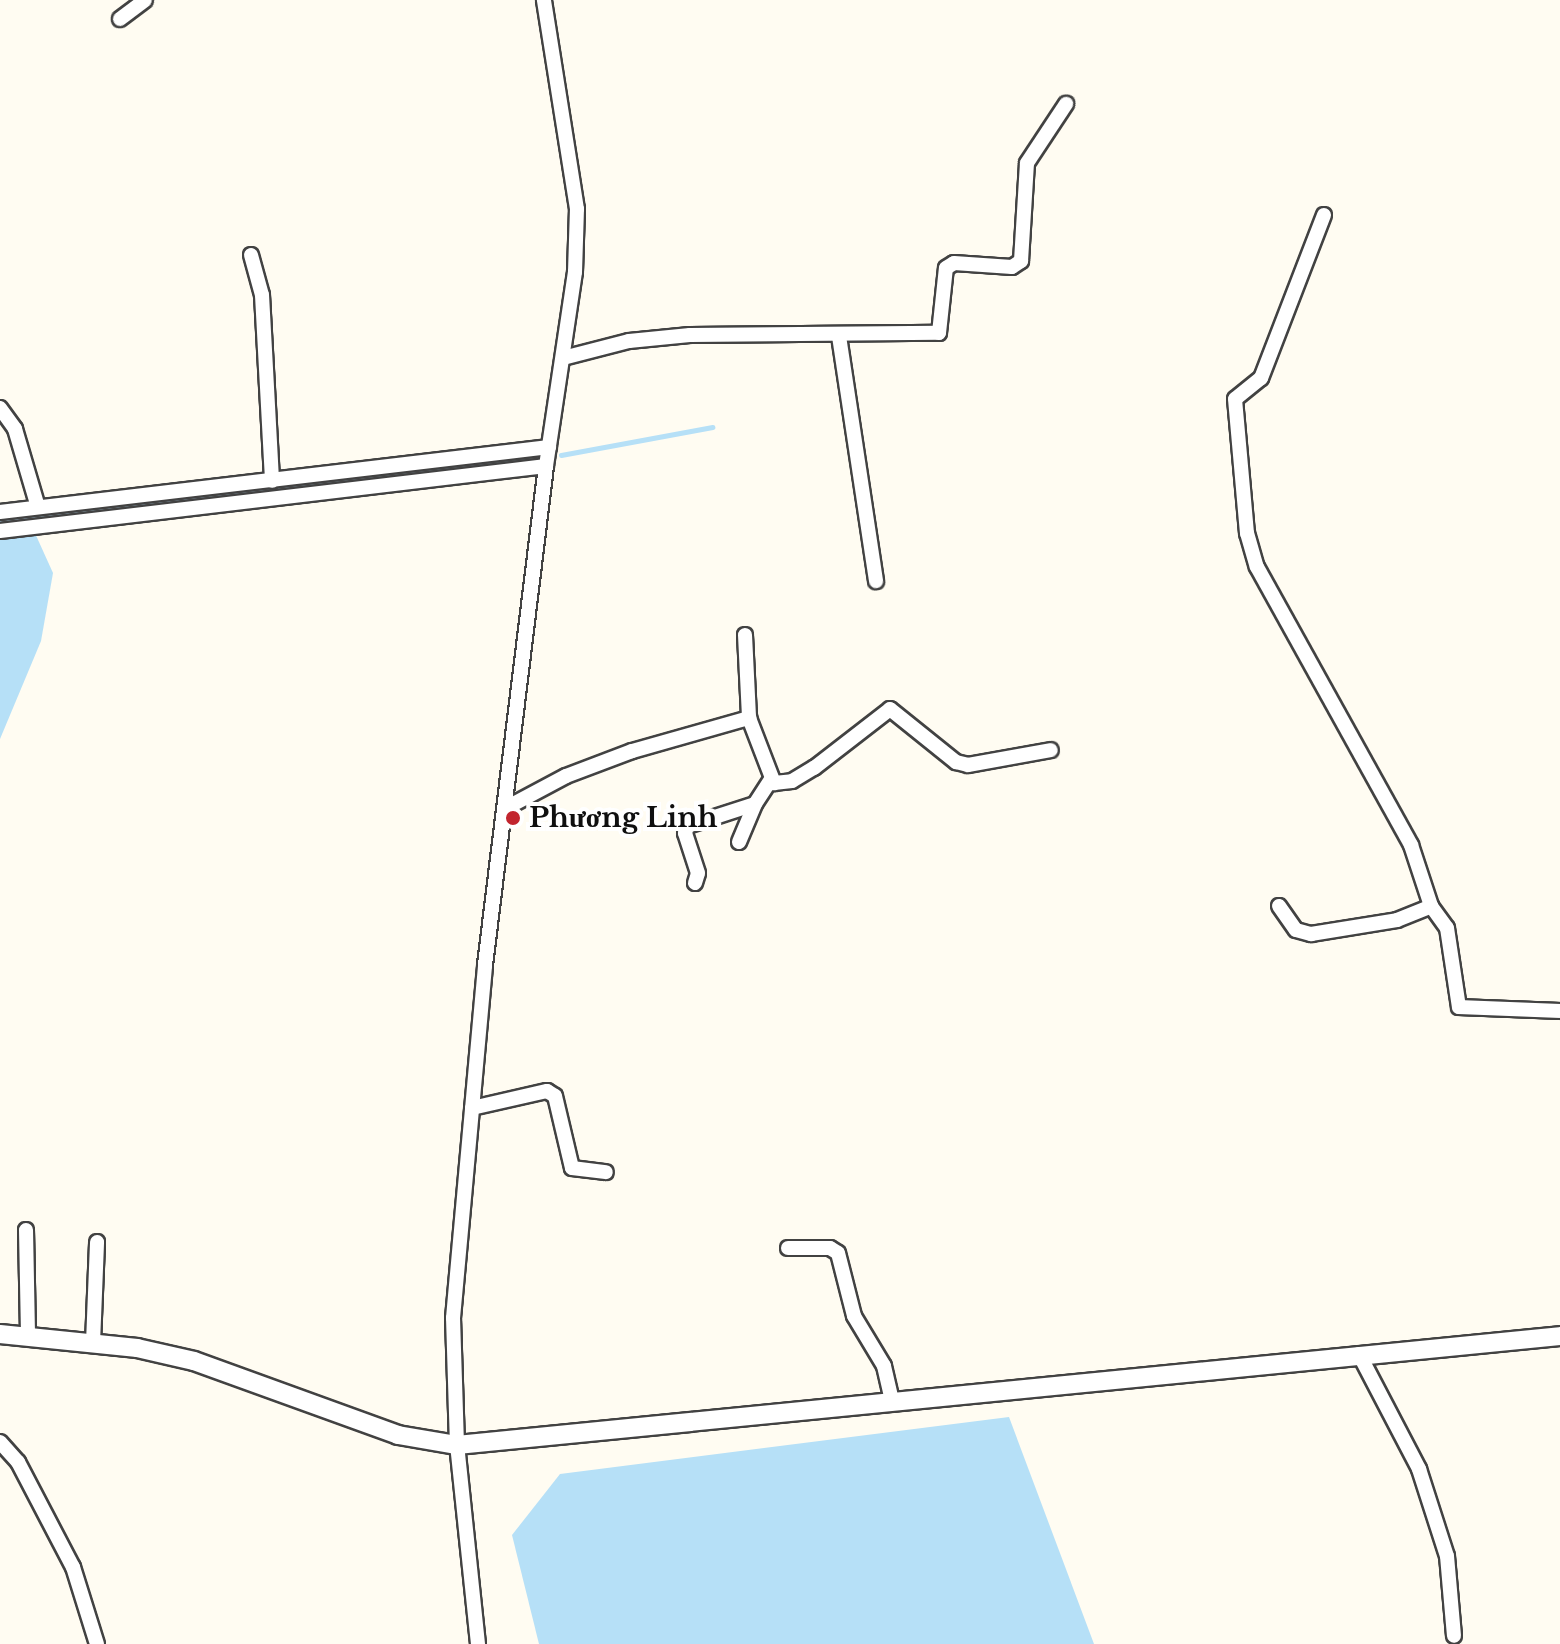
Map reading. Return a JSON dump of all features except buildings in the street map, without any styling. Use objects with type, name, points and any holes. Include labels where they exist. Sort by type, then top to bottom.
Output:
[{"type":"street","points":[[120,19],[145,0]]},
{"type":"street","points":[[478,1644],[457,1445],[453,1318],[472,1108],[546,466],[563,358],[577,209],[544,0]]},
{"type":"street","points":[[563,358],[629,341],[690,335],[939,333],[946,268],[954,263],[1012,267],[1021,261],[1027,163],[1066,104]]},
{"type":"street","points":[[1324,215],[1261,378],[1235,399],[1247,533],[1257,567],[1411,845],[1431,906],[1447,928],[1459,1007],[1560,1011]]},
{"type":"street","points":[[251,255],[262,295],[272,481]]},
{"type":"street","points":[[839,336],[876,581]]},
{"type":"street","points":[[0,408],[15,429],[38,507]]},
{"type":"street","points":[[0,512],[549,447]]},
{"type":"street","points":[[0,531],[546,466]]},
{"type":"street","points":[[745,635],[749,718],[770,781]]},
{"type":"street","points":[[770,781],[792,781],[890,709],[956,762],[968,765],[1051,750]]},
{"type":"street","points":[[506,808],[566,776],[632,751],[749,718]]},
{"type":"street","points":[[739,842],[755,804],[770,781]]},
{"type":"street","points":[[695,883],[698,873],[687,826],[755,804]]},
{"type":"street","points":[[1279,906],[1296,930],[1311,934],[1397,920],[1431,906]]},
{"type":"street","points":[[472,1108],[547,1091],[555,1096],[572,1168],[606,1172]]},
{"type":"street","points":[[26,1230],[28,1336]]},
{"type":"street","points":[[93,1343],[97,1242]]},
{"type":"street","points":[[788,1248],[830,1248],[838,1253],[854,1316],[884,1366],[892,1402]]},
{"type":"street","points":[[0,1334],[93,1343],[194,1361],[398,1435],[457,1445],[1560,1336]]},
{"type":"street","points":[[1359,1354],[1419,1469],[1447,1556],[1454,1636]]},
{"type":"street","points":[[0,1442],[23,1471],[73,1567],[97,1644]]},
{"type":"water","points":[[34,531],[53,573],[41,641],[0,739],[0,535]]},
{"type":"water","points":[[1009,1417],[1094,1644],[539,1644],[512,1535],[560,1474]]},
{"type":"waterway","points":[[561,455],[712,427]]},
{"type":"waterway","points":[[0,523],[542,457]]},
{"type":"place","name":"Phương Linh","points":[[513,818]]}]
